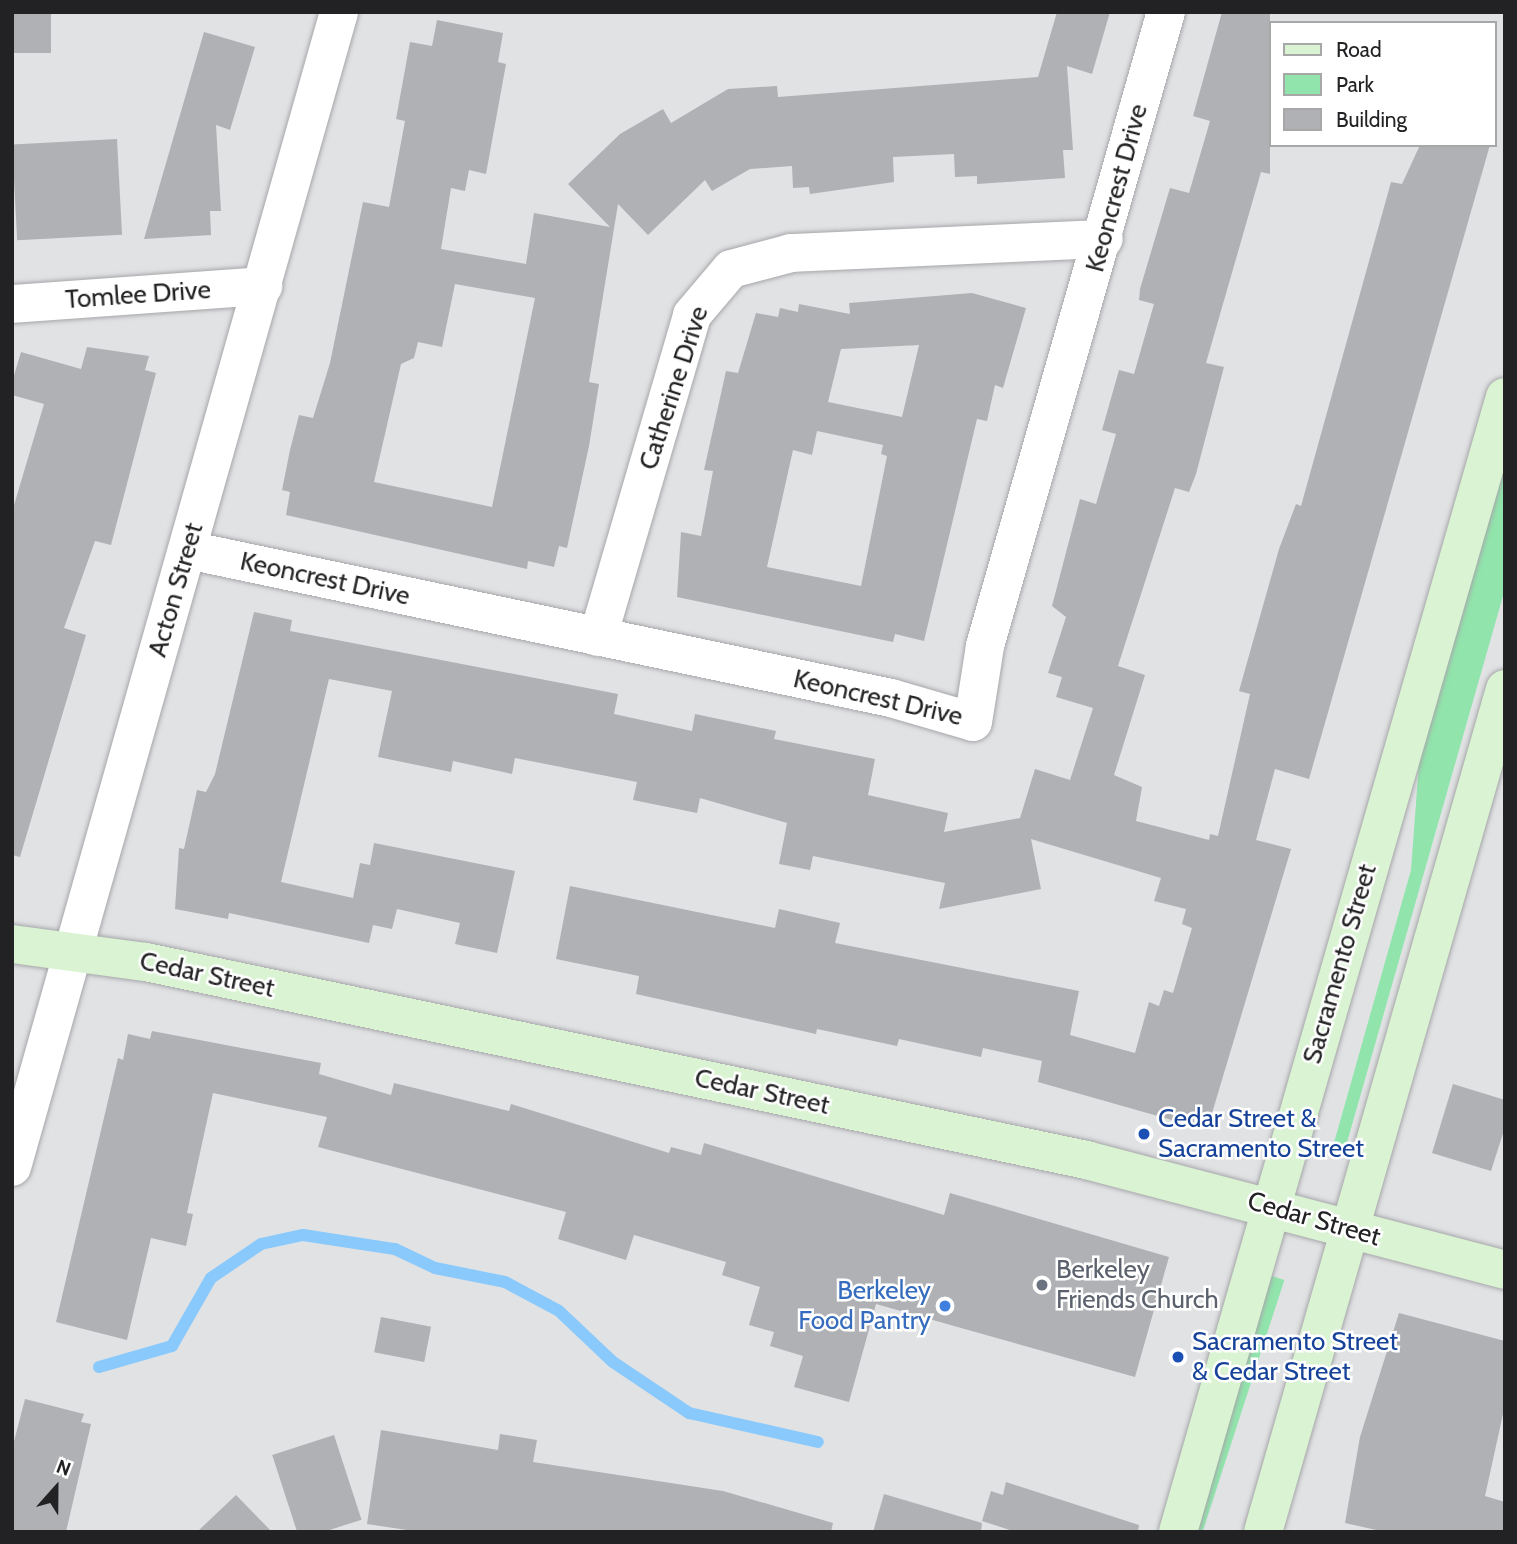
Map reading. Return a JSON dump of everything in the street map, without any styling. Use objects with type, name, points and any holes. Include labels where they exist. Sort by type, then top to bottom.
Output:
[{"type":"street","name":"Acton Street","points":[[12,1167],[339,12]]},
{"type":"street","name":"Keoncrest Drive","points":[[188,550],[891,698],[973,722],[985,646],[1104,239],[1166,12]]},
{"type":"street","name":"Catherine Drive","points":[[598,636],[692,315],[731,269],[791,253],[1104,239]]},
{"type":"street","name":"Tomlee Drive","points":[[12,304],[263,286]]},
{"type":"street","name":"Sacramento Street","points":[[1178,1532],[1505,397]]},
{"type":"street","points":[[1263,1532],[1505,689]]},
{"type":"street","name":"Cedar Street","points":[[12,944],[73,951],[1073,1157],[1270,1206],[1349,1230],[1505,1270]]},
{"type":"green space","points":[[1505,463],[1505,589],[1344,1153],[1332,1150],[1411,870],[1419,763]]},
{"type":"green space","points":[[1272,1276],[1284,1280],[1202,1532],[1190,1529]]},
{"type":"building","points":[[12,12],[51,12],[51,53],[12,53]]},
{"type":"building","points":[[1057,12],[1110,12],[1092,74],[1067,66],[1073,150],[1063,150],[1065,178],[977,184],[977,176],[955,177],[954,154],[893,157],[894,182],[810,194],[809,187],[793,188],[792,166],[750,169],[712,191],[705,180],[648,235],[618,204],[589,382],[599,384],[589,446],[567,548],[559,546],[554,567],[528,561],[527,569],[286,515],[290,492],[282,490],[290,450],[299,415],[313,418],[330,363],[363,202],[389,207],[405,121],[396,119],[410,42],[432,46],[437,20],[503,33],[498,62],[506,64],[486,174],[469,170],[465,191],[451,188],[441,249],[526,264],[534,213],[610,227],[568,184],[620,134],[663,109],[671,123],[728,89],[777,86],[778,97],[1038,77]],"holes":[[[455,284],[535,298],[492,507],[374,482],[401,364],[414,358],[418,342],[442,347]]]},
{"type":"building","points":[[1222,12],[1270,12],[1270,174],[1261,172],[1206,363],[1224,367],[1196,474],[1189,492],[1175,488],[1118,666],[1145,675],[1114,775],[1142,787],[1136,821],[1209,840],[1210,834],[1218,836],[1250,694],[1239,691],[1279,549],[1296,504],[1301,506],[1391,182],[1402,184],[1419,147],[1489,147],[1309,779],[1275,769],[1256,840],[1291,849],[1207,1130],[1038,1082],[1042,1061],[983,1048],[981,1057],[899,1039],[897,1046],[817,1029],[816,1034],[636,994],[639,976],[556,959],[570,886],[775,928],[779,909],[840,923],[835,943],[1079,991],[1070,1035],[1135,1053],[1149,1002],[1159,1006],[1164,990],[1173,993],[1192,928],[1182,924],[1186,909],[1154,901],[1161,878],[1031,839],[1041,889],[939,909],[945,883],[813,856],[810,870],[779,864],[787,823],[700,798],[697,813],[633,800],[637,782],[515,758],[512,774],[453,761],[451,772],[378,757],[392,691],[329,679],[281,882],[353,898],[360,863],[370,865],[374,843],[515,871],[497,953],[455,944],[460,923],[397,909],[392,929],[373,925],[369,943],[229,913],[228,919],[175,909],[179,848],[184,849],[197,790],[206,792],[215,774],[254,612],[292,620],[290,631],[618,694],[614,714],[692,731],[695,714],[776,731],[774,739],[875,759],[868,795],[948,813],[944,832],[1020,818],[1035,769],[1070,780],[1093,708],[1056,697],[1062,677],[1048,673],[1066,617],[1052,606],[1080,499],[1096,504],[1116,434],[1102,430],[1119,370],[1134,374],[1154,304],[1139,300],[1140,289],[1170,188],[1189,193],[1210,121],[1193,116]]},
{"type":"building","points":[[204,32],[255,47],[230,130],[216,125],[221,211],[210,211],[211,235],[144,239]]},
{"type":"building","points":[[117,139],[122,235],[17,240],[12,144]]},
{"type":"building","points":[[972,293],[1026,308],[1003,388],[995,385],[987,421],[977,419],[924,641],[895,634],[893,642],[677,597],[681,532],[701,536],[713,471],[704,470],[726,371],[738,373],[756,313],[778,317],[780,308],[798,312],[799,304],[850,314],[849,303]],"holes":[[[919,345],[902,417],[828,402],[841,349]],[[817,431],[883,445],[881,454],[887,456],[861,586],[767,567],[793,450],[812,455]]]},
{"type":"building","points":[[87,347],[149,356],[145,370],[156,373],[111,545],[95,541],[64,628],[86,635],[20,857],[12,855],[12,512],[44,404],[12,395],[12,382],[21,352],[81,369]]},
{"type":"building","points":[[152,1031],[321,1063],[319,1074],[391,1095],[394,1083],[509,1111],[511,1104],[669,1153],[671,1147],[701,1155],[704,1143],[944,1215],[950,1193],[1169,1257],[1135,1377],[876,1304],[849,1402],[794,1387],[803,1356],[770,1346],[774,1332],[749,1325],[760,1287],[722,1275],[726,1262],[634,1235],[626,1260],[558,1239],[566,1212],[318,1147],[327,1117],[213,1093],[187,1213],[193,1214],[186,1246],[151,1238],[127,1340],[56,1322],[118,1058],[123,1060],[128,1034],[150,1039]]},
{"type":"building","points":[[1453,1084],[1505,1100],[1505,1127],[1491,1171],[1432,1153]]},
{"type":"building","points":[[1399,1313],[1505,1341],[1505,1405],[1485,1496],[1505,1502],[1505,1532],[1385,1532],[1345,1523],[1360,1437]]},
{"type":"building","points":[[381,1317],[431,1327],[424,1362],[374,1352]]},
{"type":"building","points":[[25,1399],[84,1414],[81,1422],[91,1424],[66,1532],[12,1532],[12,1449]]},
{"type":"building","points":[[381,1430],[498,1450],[500,1434],[537,1440],[533,1462],[723,1491],[833,1523],[831,1532],[420,1532],[367,1524]]},
{"type":"building","points":[[334,1435],[362,1520],[323,1532],[297,1532],[272,1455]]},
{"type":"building","points":[[1006,1482],[1139,1525],[1138,1532],[1016,1532],[982,1521],[991,1491],[1003,1495]]},
{"type":"building","points":[[884,1494],[982,1523],[981,1532],[873,1532]]},
{"type":"building","points":[[236,1495],[272,1532],[197,1532]]},
{"type":"waterway","points":[[99,1367],[172,1346],[211,1278],[261,1244],[303,1235],[395,1249],[435,1268],[505,1282],[559,1311],[613,1362],[689,1413],[818,1442]]},
{"type":"place","name":"Cedar Street & Sacramento Street","points":[[1144,1134]]},
{"type":"place","name":"Berkeley Friends Church","points":[[1042,1285]]},
{"type":"place","name":"Berkeley Food Pantry","points":[[945,1306]]},
{"type":"place","name":"Sacramento Street & Cedar Street","points":[[1178,1357]]}]
